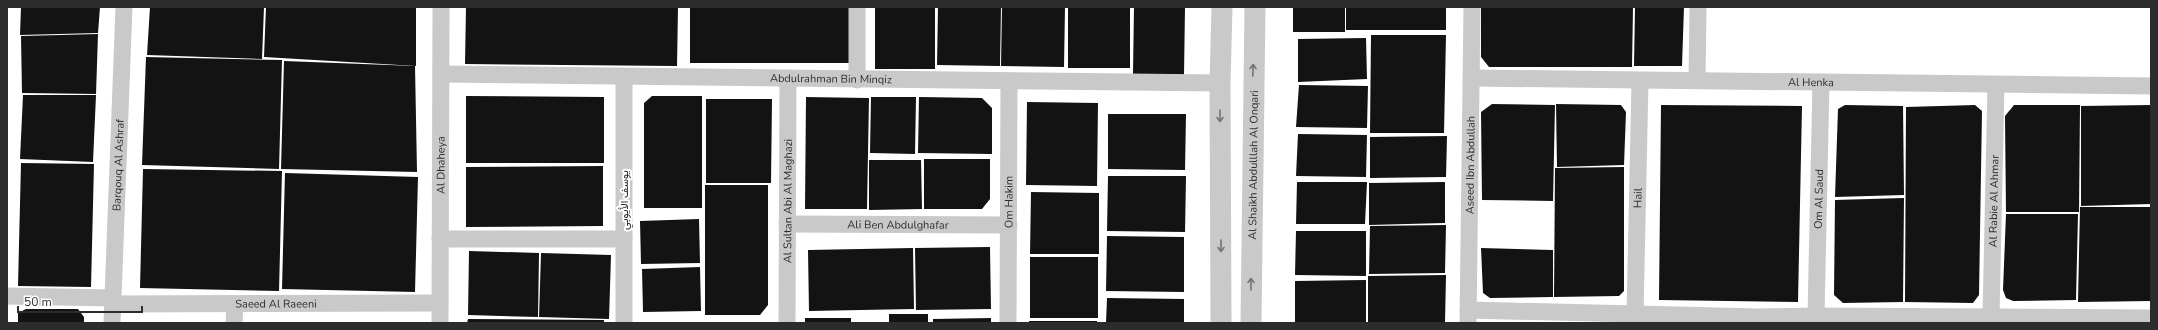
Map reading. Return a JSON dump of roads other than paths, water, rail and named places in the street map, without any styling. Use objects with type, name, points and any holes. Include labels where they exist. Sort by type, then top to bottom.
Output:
[{"type":"street","name":"Barqouq Al Ashraf","points":[[112,323],[124,7]]},
{"type":"street","name":"Al Dhaheya","points":[[440,323],[441,7]]},
{"type":"street","points":[[857,80],[858,7]]},
{"type":"street","points":[[1221,323],[1220,83],[1222,7]]},
{"type":"street","name":"Al Shaikh Abdulllah Al Onqari","points":[[1251,323],[1255,7]]},
{"type":"street","name":"Aseed Ibn Abdullah","points":[[1468,316],[1472,7]]},
{"type":"street","points":[[1697,80],[1698,7]]},
{"type":"street","name":"Abdulrahman Bin Minqiz","points":[[441,74],[1009,82],[1220,83]]},
{"type":"street","name":"يوسف الأيوبي","points":[[624,77],[624,323]]},
{"type":"street","name":"Al Henka","points":[[1472,78],[2151,86]]},
{"type":"street","name":"Al Sultan Abi Al Maghazi","points":[[787,323],[788,79]]},
{"type":"street","name":"Hail","points":[[1635,315],[1640,81]]},
{"type":"street","name":"Om Hakim","points":[[1008,323],[1009,82]]},
{"type":"street","name":"Om Al Saud","points":[[1816,316],[1821,82]]},
{"type":"street","name":"Al Rabie Al Ahmar","points":[[1991,316],[1996,85]]},
{"type":"street","name":"Ali Ben Abdulghafar","points":[[787,224],[1009,225]]},
{"type":"street","points":[[440,239],[624,239]]},
{"type":"street","name":"Saeed Al Raeeni","points":[[7,296],[112,301],[235,304],[440,303]]},
{"type":"street","points":[[234,323],[235,304]]},
{"type":"street","points":[[1468,316],[1635,315],[1758,320],[1816,316],[1883,320],[1991,316],[2151,318]]}]
